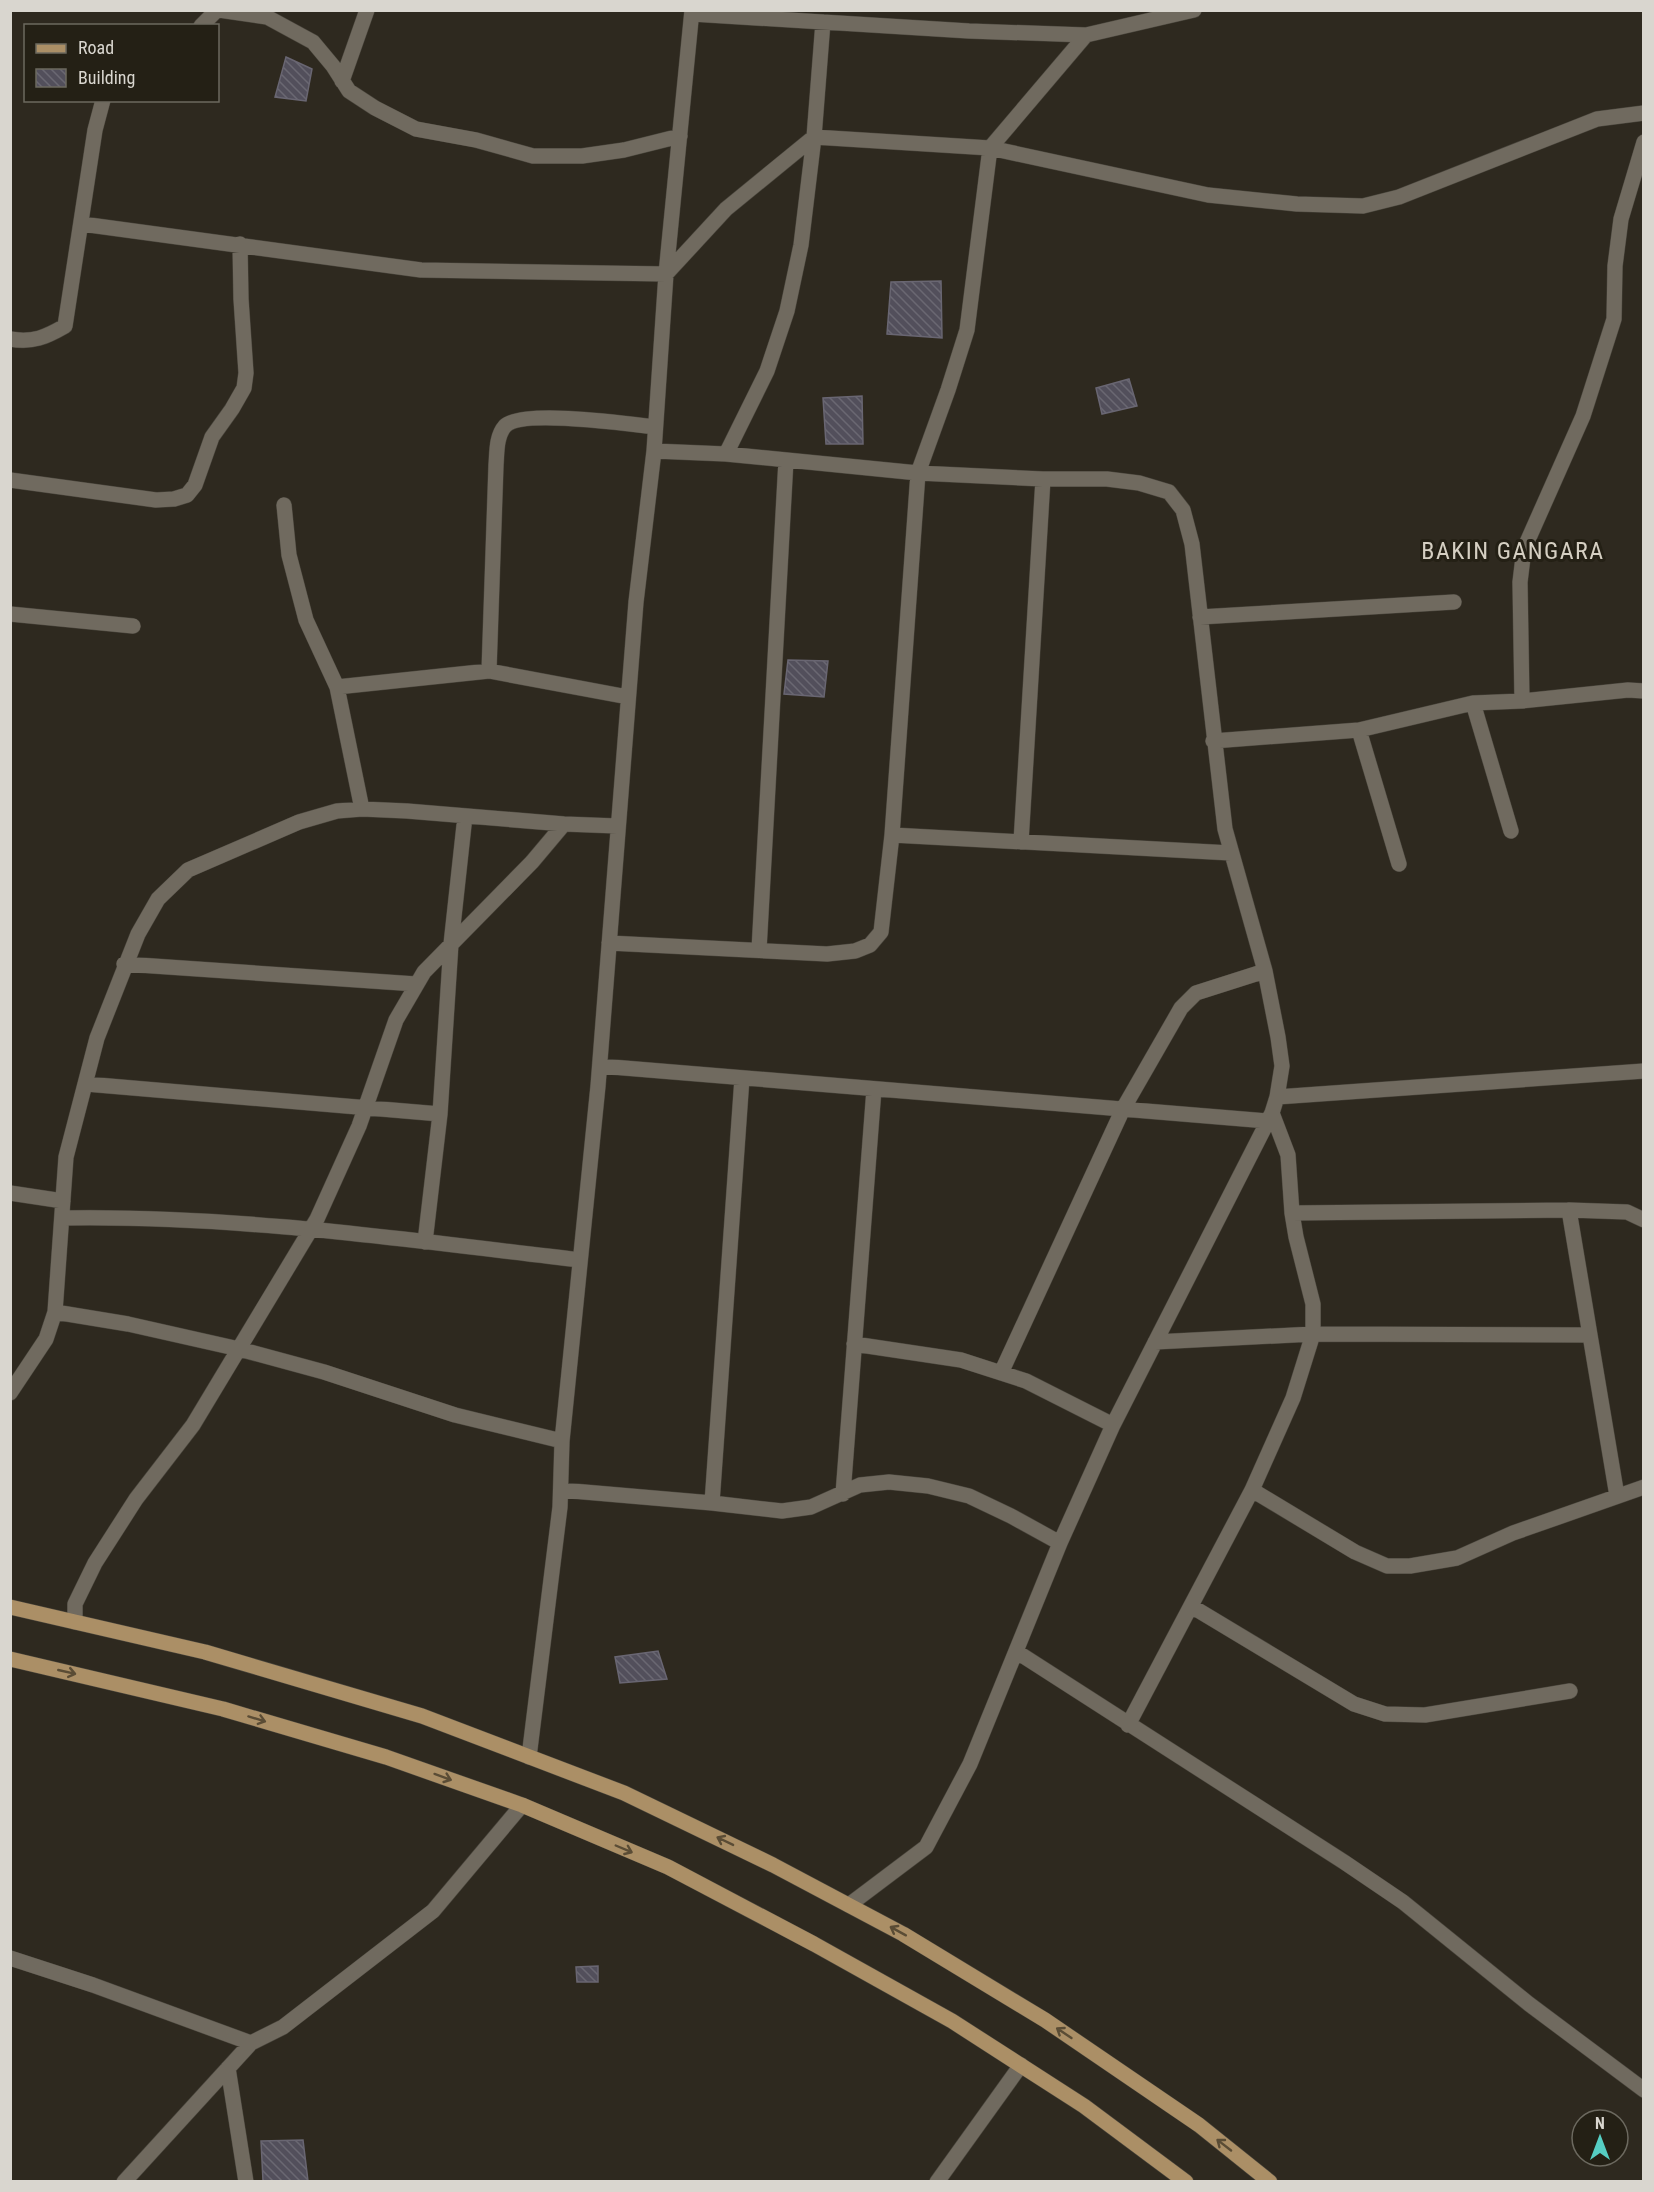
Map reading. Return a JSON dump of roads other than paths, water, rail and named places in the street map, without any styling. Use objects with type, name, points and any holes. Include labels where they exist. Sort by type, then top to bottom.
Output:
[{"type":"main road","points":[[10,1607],[205,1652],[422,1716],[624,1793],[773,1865],[903,1934],[1045,2020],[1199,2125],[1269,2181]]},
{"type":"main road","points":[[10,1659],[223,1708],[386,1757],[522,1806],[668,1867],[942,2015],[1084,2106],[1186,2181]]},
{"type":"street","points":[[203,24],[218,10],[267,17],[312,42],[333,66],[350,91],[375,108],[416,129],[476,140],[533,156],[582,156],[624,150],[680,136]]},
{"type":"street","points":[[342,81],[366,10]]},
{"type":"street","points":[[529,1756],[561,1491],[562,1441],[600,1066],[636,602],[654,452],[666,274],[692,12],[823,22],[1086,35],[1141,17],[1194,10]]},
{"type":"street","points":[[726,454],[767,371],[787,311],[801,245],[814,137],[823,22]]},
{"type":"street","points":[[609,943],[827,954],[855,951],[870,945],[881,932],[892,835],[918,473],[967,330],[990,148],[1086,35]]},
{"type":"street","points":[[10,339],[47,337],[65,326],[95,130],[102,102]]},
{"type":"street","points":[[82,224],[422,270],[666,274],[726,209],[814,137],[990,148],[1208,195],[1297,204],[1363,206],[1399,197],[1597,119],[1644,113]]},
{"type":"street","points":[[1522,701],[1520,582],[1524,549],[1583,417],[1614,319],[1615,266],[1621,219],[1642,152]]},
{"type":"street","points":[[10,480],[156,500],[174,500],[187,495],[195,485],[212,437],[244,388],[246,373],[240,244]]},
{"type":"street","points":[[489,671],[496,465],[499,435],[503,428],[516,420],[531,418],[593,419],[655,427]]},
{"type":"street","points":[[654,452],[726,454],[918,473],[1043,479],[1107,479],[1139,483],[1168,492],[1183,510],[1192,544],[1225,829],[1265,971],[1282,1066],[1278,1097],[1113,1425],[1060,1543],[970,1764],[926,1847],[849,1905]]},
{"type":"street","points":[[759,950],[786,460]]},
{"type":"street","points":[[1021,842],[1043,479]]},
{"type":"street","points":[[284,506],[289,555],[306,620],[337,687],[362,809]]},
{"type":"street","points":[[1200,617],[1454,602]]},
{"type":"street","points":[[10,614],[134,626]]},
{"type":"street","points":[[337,687],[489,671],[628,698]]},
{"type":"street","points":[[1213,741],[1359,730],[1473,703],[1522,701],[1628,690],[1644,691]]},
{"type":"street","points":[[1473,703],[1511,831]]},
{"type":"street","points":[[1359,730],[1399,864]]},
{"type":"street","points":[[10,1393],[46,1339],[55,1312],[66,1157],[97,1038],[124,964],[138,934],[158,899],[188,870],[299,822],[337,811],[362,809],[617,826]]},
{"type":"street","points":[[425,1242],[440,1114],[451,944],[465,816]]},
{"type":"street","points":[[75,1622],[75,1604],[95,1563],[136,1499],[193,1425],[311,1229],[350,1147],[396,1020],[416,984],[424,972],[532,862],[564,824]]},
{"type":"street","points":[[892,835],[1232,853]]},
{"type":"street","points":[[124,964],[416,984]]},
{"type":"street","points":[[1001,1373],[1123,1109],[1181,1008],[1196,993],[1265,971]]},
{"type":"street","points":[[600,1066],[1123,1109],[1269,1117]]},
{"type":"street","points":[[1278,1097],[1644,1071]]},
{"type":"street","points":[[712,1503],[742,1078]]},
{"type":"street","points":[[86,1084],[440,1114]]},
{"type":"street","points":[[843,1494],[874,1089]]},
{"type":"street","points":[[1128,1725],[1251,1490],[1293,1398],[1313,1334],[1312,1304],[1292,1213],[1288,1155],[1269,1117]]},
{"type":"street","points":[[10,1193],[63,1201]]},
{"type":"street","points":[[1292,1213],[1569,1210],[1627,1212],[1644,1220]]},
{"type":"street","points":[[1569,1210],[1617,1496]]},
{"type":"street","points":[[62,1218],[132,1217],[311,1229],[580,1260]]},
{"type":"street","points":[[55,1312],[128,1324],[239,1349],[324,1372],[455,1416],[562,1441]]},
{"type":"street","points":[[1155,1342],[1313,1334],[1590,1335]]},
{"type":"street","points":[[854,1344],[961,1360],[1026,1380],[1113,1425]]},
{"type":"street","points":[[561,1491],[782,1511],[811,1507],[860,1485],[889,1482],[928,1486],[969,1496],[1060,1543]]},
{"type":"street","points":[[1251,1490],[1355,1552],[1387,1566],[1410,1566],[1456,1558],[1513,1533],[1644,1486]]},
{"type":"street","points":[[1191,1606],[1354,1704],[1384,1714],[1425,1715],[1570,1691]]},
{"type":"street","points":[[1017,1652],[1403,1902],[1529,2004],[1644,2090]]},
{"type":"street","points":[[124,2181],[250,2043],[283,2027],[433,1911],[522,1806]]},
{"type":"street","points":[[10,1958],[93,1985],[250,2043]]},
{"type":"street","points":[[937,2181],[1021,2065]]},
{"type":"street","points":[[228,2068],[246,2181]]},
{"type":"district","name":"BAKIN GANGARA","points":[[1513,551]]}]
